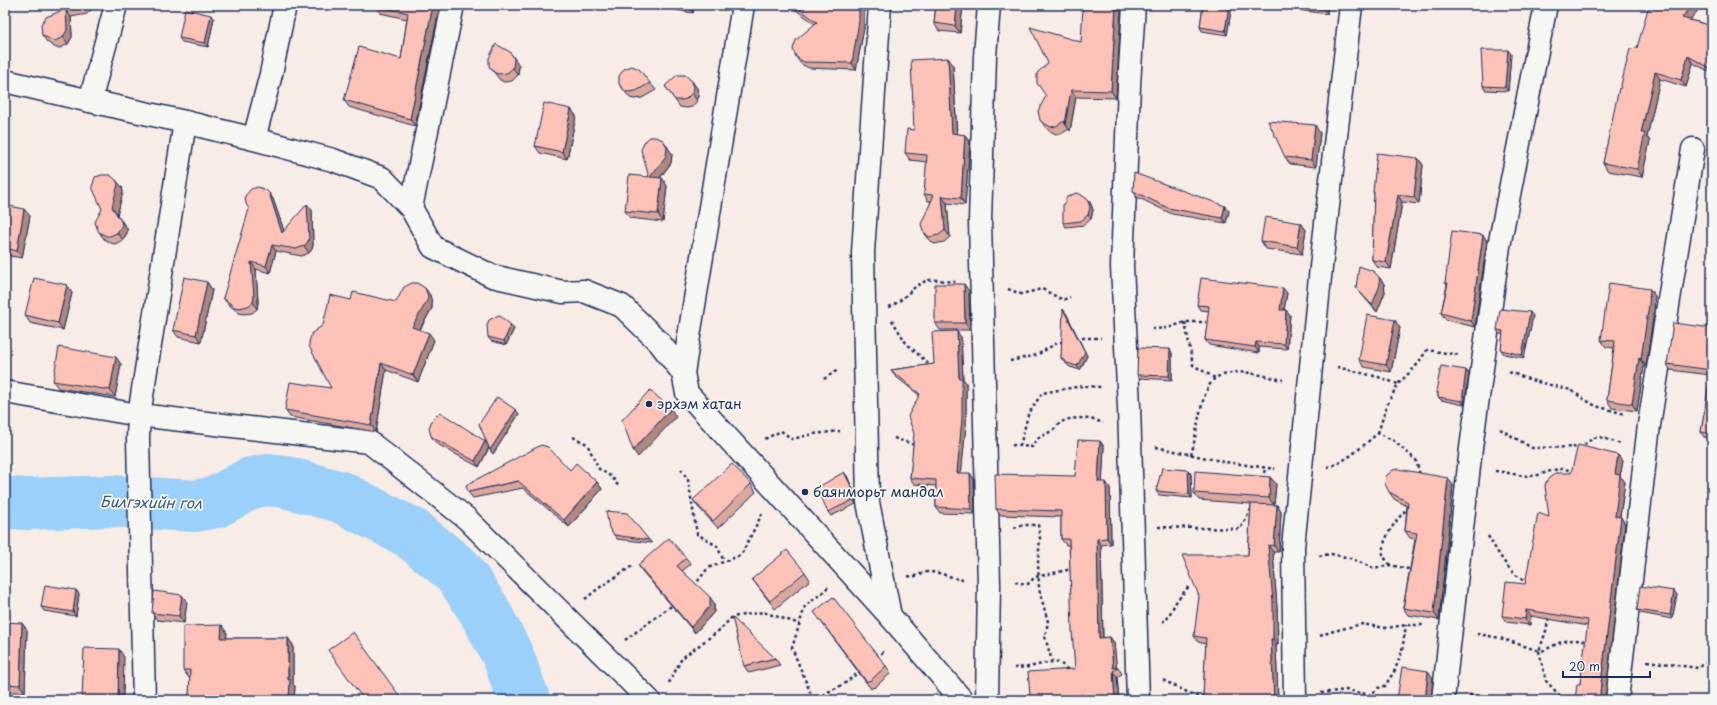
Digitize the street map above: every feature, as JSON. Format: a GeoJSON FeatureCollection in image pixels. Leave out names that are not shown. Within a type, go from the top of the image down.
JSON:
{"type":"FeatureCollection","features":[{"type":"Feature","properties":{"kind":"street"},"geometry":{"type":"LineString","coordinates":[[90,101],[116,5]]}},
{"type":"Feature","properties":{"kind":"street"},"geometry":{"type":"LineString","coordinates":[[254,139],[271,74],[285,5]]}},
{"type":"Feature","properties":{"kind":"street"},"geometry":{"type":"LineString","coordinates":[[411,208],[453,5]]}},
{"type":"Feature","properties":{"kind":"street"},"geometry":{"type":"LineString","coordinates":[[743,5],[683,373],[687,393],[890,616],[962,700]]}},
{"type":"Feature","properties":{"kind":"street"},"geometry":{"type":"LineString","coordinates":[[880,5],[863,252],[874,308],[866,429],[868,502],[890,616]]}},
{"type":"Feature","properties":{"kind":"street"},"geometry":{"type":"LineString","coordinates":[[987,700],[989,585],[980,221],[985,56],[989,5]]}},
{"type":"Feature","properties":{"kind":"street"},"geometry":{"type":"LineString","coordinates":[[1134,5],[1129,85],[1122,266],[1130,433],[1138,700]]}},
{"type":"Feature","properties":{"kind":"street"},"geometry":{"type":"LineString","coordinates":[[1295,698],[1293,547],[1321,267],[1352,5]]}},
{"type":"Feature","properties":{"kind":"street"},"geometry":{"type":"LineString","coordinates":[[1444,700],[1468,472],[1499,246],[1546,5]]}},
{"type":"Feature","properties":{"kind":"street"},"geometry":{"type":"LineString","coordinates":[[5,81],[254,139],[333,160],[382,178],[411,208],[433,247],[492,276],[563,292],[584,291],[622,306],[659,342],[683,373]]}},
{"type":"Feature","properties":{"kind":"street"},"geometry":{"type":"LineString","coordinates":[[144,700],[138,438],[139,415],[186,122]]}},
{"type":"Feature","properties":{"kind":"street"},"geometry":{"type":"LineString","coordinates":[[1617,700],[1650,416],[1693,149]]}},
{"type":"Feature","properties":{"kind":"street"},"geometry":{"type":"LineString","coordinates":[[5,392],[139,415],[369,442],[466,518],[604,656],[656,694]]}},
{"type":"Feature","properties":{"kind":"path"},"geometry":{"type":"LineString","coordinates":[[874,308],[896,304],[913,289],[930,280],[981,282],[1021,294],[1042,289],[1063,300],[1070,297]]}},
{"type":"Feature","properties":{"kind":"path"},"geometry":{"type":"LineString","coordinates":[[874,308],[933,370]]}},
{"type":"Feature","properties":{"kind":"path"},"geometry":{"type":"LineString","coordinates":[[1185,322],[1193,365],[1215,378]]}},
{"type":"Feature","properties":{"kind":"path"},"geometry":{"type":"LineString","coordinates":[[1075,338],[1126,338],[1141,330],[1168,328],[1185,322],[1206,322]]}},
{"type":"Feature","properties":{"kind":"path"},"geometry":{"type":"LineString","coordinates":[[1037,355],[1055,344],[1068,340]]}},
{"type":"Feature","properties":{"kind":"path"},"geometry":{"type":"LineString","coordinates":[[985,455],[1006,445],[1032,448],[1037,439],[1054,429],[1061,422],[1077,419],[1096,420],[1130,433],[1138,442],[1225,462],[1301,472],[1334,466],[1362,447],[1378,433],[1387,405],[1398,384],[1416,366],[1427,350],[1483,361],[1502,370],[1534,381],[1571,390],[1596,406],[1624,414],[1650,416]]}},
{"type":"Feature","properties":{"kind":"path"},"geometry":{"type":"LineString","coordinates":[[1311,360],[1378,377],[1398,384]]}},
{"type":"Feature","properties":{"kind":"path"},"geometry":{"type":"LineString","coordinates":[[1191,454],[1198,420],[1207,390],[1215,378],[1232,373],[1260,375],[1309,385]]}},
{"type":"Feature","properties":{"kind":"path"},"geometry":{"type":"LineString","coordinates":[[1020,446],[1028,415],[1042,393],[1082,386],[1128,388]]}},
{"type":"Feature","properties":{"kind":"path"},"geometry":{"type":"LineString","coordinates":[[1474,425],[1489,424],[1505,431],[1532,448],[1582,447],[1593,438],[1600,437],[1622,444],[1631,443],[1647,445]]}},
{"type":"Feature","properties":{"kind":"path"},"geometry":{"type":"LineString","coordinates":[[781,431],[792,439],[813,434],[866,429],[906,443],[922,446]]}},
{"type":"Feature","properties":{"kind":"path"},"geometry":{"type":"LineString","coordinates":[[1378,433],[1394,441],[1416,460],[1421,477]]}},
{"type":"Feature","properties":{"kind":"path"},"geometry":{"type":"LineString","coordinates":[[573,437],[586,444],[599,469],[612,477],[620,487]]}},
{"type":"Feature","properties":{"kind":"path"},"geometry":{"type":"LineString","coordinates":[[1263,482],[1265,468]]}},
{"type":"Feature","properties":{"kind":"path"},"geometry":{"type":"LineString","coordinates":[[681,469],[688,480],[697,534],[717,546],[724,561]]}},
{"type":"Feature","properties":{"kind":"path"},"geometry":{"type":"LineString","coordinates":[[1468,472],[1490,471],[1519,476],[1537,475],[1550,470],[1562,469],[1572,471],[1577,475]]}},
{"type":"Feature","properties":{"kind":"path"},"geometry":{"type":"LineString","coordinates":[[692,588],[697,585],[708,568],[741,555],[761,516],[777,492]]}},
{"type":"Feature","properties":{"kind":"path"},"geometry":{"type":"LineString","coordinates":[[1132,520],[1161,528],[1240,529],[1254,504]]}},
{"type":"Feature","properties":{"kind":"path"},"geometry":{"type":"LineString","coordinates":[[1390,565],[1383,554],[1383,545],[1388,534],[1407,509],[1414,506]]}},
{"type":"Feature","properties":{"kind":"path"},"geometry":{"type":"LineString","coordinates":[[1464,510],[1484,528],[1508,568],[1519,578],[1531,584]]}},
{"type":"Feature","properties":{"kind":"path"},"geometry":{"type":"LineString","coordinates":[[987,529],[1008,530],[1024,525],[1038,525],[1040,538],[1038,562],[1039,589],[1048,622],[1045,637],[1052,661]]}},
{"type":"Feature","properties":{"kind":"path"},"geometry":{"type":"LineString","coordinates":[[1293,560],[1332,554],[1350,558],[1373,568],[1390,565],[1407,570]]}},
{"type":"Feature","properties":{"kind":"path"},"geometry":{"type":"LineString","coordinates":[[567,618],[599,588],[632,566]]}},
{"type":"Feature","properties":{"kind":"path"},"geometry":{"type":"LineString","coordinates":[[926,572],[939,573],[948,577],[989,585],[1010,582],[1028,584],[1039,575],[1078,568]]}},
{"type":"Feature","properties":{"kind":"path"},"geometry":{"type":"LineString","coordinates":[[849,571],[831,583],[822,594],[805,606],[792,648],[812,699],[844,684],[862,668]]}},
{"type":"Feature","properties":{"kind":"path"},"geometry":{"type":"LineString","coordinates":[[1136,624],[1155,620],[1166,621],[1176,602],[1190,585]]}},
{"type":"Feature","properties":{"kind":"path"},"geometry":{"type":"LineString","coordinates":[[604,656],[678,601]]}},
{"type":"Feature","properties":{"kind":"path"},"geometry":{"type":"LineString","coordinates":[[656,694],[669,683],[682,658],[721,629],[732,618],[763,612],[800,624]]}},
{"type":"Feature","properties":{"kind":"path"},"geometry":{"type":"LineString","coordinates":[[1551,612],[1539,651],[1546,681],[1564,700]]}},
{"type":"Feature","properties":{"kind":"path"},"geometry":{"type":"LineString","coordinates":[[1294,639],[1309,636],[1321,636],[1330,632],[1362,624],[1386,628],[1420,624],[1500,638],[1539,651],[1544,651],[1561,642],[1577,639],[1609,646],[1622,654],[1648,662],[1698,668],[1712,659]]}},
{"type":"Feature","properties":{"kind":"path"},"geometry":{"type":"LineString","coordinates":[[1295,698],[1346,690],[1371,695],[1378,688],[1384,686],[1392,674],[1402,651],[1406,625]]}},
{"type":"Feature","properties":{"kind":"path"},"geometry":{"type":"LineString","coordinates":[[870,660],[906,635]]}},
{"type":"Feature","properties":{"kind":"path"},"geometry":{"type":"LineString","coordinates":[[988,670],[1033,666],[1052,661],[1064,665],[1070,673],[1076,675]]}},
{"type":"Feature","properties":{"kind":"path"},"geometry":{"type":"LineString","coordinates":[[1137,676],[1154,674],[1168,683],[1195,696],[1212,698]]}},
{"type":"Feature","properties":{"kind":"building"},"geometry":{"type":"Polygon","coordinates":[[[63,5],[83,5],[82,7],[66,10],[67,30],[63,37],[55,41],[51,40],[42,35],[41,24],[46,17],[63,10],[63,5]]]}},
{"type":"Feature","properties":{"kind":"building"},"geometry":{"type":"Polygon","coordinates":[[[375,5],[433,5],[410,119],[344,100],[359,47],[401,59],[408,13],[375,5]]]}},
{"type":"Feature","properties":{"kind":"building"},"geometry":{"type":"Polygon","coordinates":[[[666,5],[691,5],[691,9],[666,5]]]}},
{"type":"Feature","properties":{"kind":"building"},"geometry":{"type":"Polygon","coordinates":[[[794,5],[859,5],[859,21],[852,63],[804,62],[796,57],[793,49],[796,40],[817,22],[794,5]]]}},
{"type":"Feature","properties":{"kind":"building"},"geometry":{"type":"Polygon","coordinates":[[[936,5],[957,5],[955,26],[934,23],[936,5]]]}},
{"type":"Feature","properties":{"kind":"building"},"geometry":{"type":"Polygon","coordinates":[[[1083,5],[1116,5],[1111,91],[1071,90],[1065,124],[1064,121],[1051,127],[1040,120],[1038,111],[1046,96],[1037,83],[1037,73],[1048,63],[1030,27],[1081,42],[1083,5]]]}},
{"type":"Feature","properties":{"kind":"building"},"geometry":{"type":"Polygon","coordinates":[[[1203,5],[1229,5],[1225,31],[1200,27],[1203,5]]]}},
{"type":"Feature","properties":{"kind":"building"},"geometry":{"type":"Polygon","coordinates":[[[1310,5],[1322,5],[1322,7],[1310,5]]]}},
{"type":"Feature","properties":{"kind":"building"},"geometry":{"type":"Polygon","coordinates":[[[1649,5],[1691,5],[1682,18],[1712,26],[1712,69],[1688,56],[1681,80],[1655,72],[1641,133],[1645,133],[1637,169],[1603,163],[1619,88],[1620,89],[1630,49],[1637,48],[1649,5]]]}},
{"type":"Feature","properties":{"kind":"building"},"geometry":{"type":"Polygon","coordinates":[[[185,9],[211,15],[205,43],[179,38],[185,9]]]}},
{"type":"Feature","properties":{"kind":"building"},"geometry":{"type":"Polygon","coordinates":[[[496,44],[510,52],[514,59],[513,68],[507,73],[495,73],[489,66],[489,58],[496,44]]]}},
{"type":"Feature","properties":{"kind":"building"},"geometry":{"type":"Polygon","coordinates":[[[1481,50],[1508,50],[1505,87],[1483,86],[1481,50]]]}},
{"type":"Feature","properties":{"kind":"building"},"geometry":{"type":"Polygon","coordinates":[[[948,58],[952,133],[965,135],[961,198],[942,196],[945,230],[939,235],[929,237],[923,231],[921,224],[934,195],[924,194],[927,155],[905,153],[907,129],[914,130],[911,60],[948,58]]]}},
{"type":"Feature","properties":{"kind":"building"},"geometry":{"type":"Polygon","coordinates":[[[632,66],[639,69],[650,83],[636,91],[628,92],[619,84],[619,76],[624,69],[632,66]]]}},
{"type":"Feature","properties":{"kind":"building"},"geometry":{"type":"Polygon","coordinates":[[[677,75],[685,75],[692,81],[694,89],[686,99],[675,100],[665,86],[677,75]]]}},
{"type":"Feature","properties":{"kind":"building"},"geometry":{"type":"Polygon","coordinates":[[[544,103],[571,109],[562,152],[535,146],[544,103]]]}},
{"type":"Feature","properties":{"kind":"building"},"geometry":{"type":"Polygon","coordinates":[[[1268,121],[1315,125],[1311,160],[1285,157],[1268,121]]]}},
{"type":"Feature","properties":{"kind":"building"},"geometry":{"type":"Polygon","coordinates":[[[650,137],[663,140],[667,147],[666,156],[650,177],[662,178],[658,214],[625,211],[629,175],[649,177],[641,150],[644,142],[650,137]]]}},
{"type":"Feature","properties":{"kind":"building"},"geometry":{"type":"Polygon","coordinates":[[[1377,153],[1418,158],[1414,197],[1398,195],[1386,262],[1372,260],[1373,192],[1377,153]]]}},
{"type":"Feature","properties":{"kind":"building"},"geometry":{"type":"Polygon","coordinates":[[[1134,173],[1225,206],[1222,218],[1168,208],[1133,191],[1134,173]]]}},
{"type":"Feature","properties":{"kind":"building"},"geometry":{"type":"Polygon","coordinates":[[[110,175],[118,184],[112,207],[122,225],[117,233],[110,236],[106,236],[99,232],[95,222],[102,209],[92,187],[95,177],[110,175]]]}},
{"type":"Feature","properties":{"kind":"building"},"geometry":{"type":"Polygon","coordinates":[[[258,187],[269,193],[282,233],[307,204],[309,239],[304,246],[296,249],[272,245],[266,266],[251,262],[254,296],[253,302],[248,306],[239,308],[235,307],[223,298],[249,209],[246,204],[245,196],[251,189],[258,187]]]}},
{"type":"Feature","properties":{"kind":"building"},"geometry":{"type":"Polygon","coordinates":[[[1076,193],[1087,199],[1090,207],[1088,215],[1081,221],[1063,223],[1063,205],[1067,197],[1076,193]]]}},
{"type":"Feature","properties":{"kind":"building"},"geometry":{"type":"Polygon","coordinates":[[[5,205],[24,209],[17,251],[5,248],[5,205]]]}},
{"type":"Feature","properties":{"kind":"building"},"geometry":{"type":"Polygon","coordinates":[[[1265,217],[1301,223],[1297,247],[1261,241],[1265,217]]]}},
{"type":"Feature","properties":{"kind":"building"},"geometry":{"type":"Polygon","coordinates":[[[1452,231],[1483,235],[1471,321],[1441,313],[1448,283],[1445,283],[1452,231]]]}},
{"type":"Feature","properties":{"kind":"building"},"geometry":{"type":"Polygon","coordinates":[[[1359,266],[1373,271],[1379,277],[1380,285],[1372,305],[1356,288],[1359,266]]]}},
{"type":"Feature","properties":{"kind":"building"},"geometry":{"type":"Polygon","coordinates":[[[184,277],[207,282],[196,335],[173,330],[184,277]]]}},
{"type":"Feature","properties":{"kind":"building"},"geometry":{"type":"Polygon","coordinates":[[[34,278],[67,285],[58,323],[25,315],[34,278]]]}},
{"type":"Feature","properties":{"kind":"building"},"geometry":{"type":"Polygon","coordinates":[[[1201,278],[1283,288],[1280,310],[1286,310],[1284,344],[1256,342],[1255,347],[1205,340],[1209,306],[1197,305],[1201,278]]]}},
{"type":"Feature","properties":{"kind":"building"},"geometry":{"type":"Polygon","coordinates":[[[412,283],[417,283],[425,288],[428,296],[427,301],[412,327],[429,333],[413,375],[381,363],[371,425],[285,410],[290,382],[331,388],[309,346],[312,333],[323,325],[330,295],[351,300],[353,292],[396,302],[404,287],[412,283]]]}},
{"type":"Feature","properties":{"kind":"building"},"geometry":{"type":"Polygon","coordinates":[[[1609,283],[1650,289],[1641,359],[1639,358],[1632,404],[1607,400],[1615,341],[1601,340],[1609,283]]]}},
{"type":"Feature","properties":{"kind":"building"},"geometry":{"type":"Polygon","coordinates":[[[935,284],[964,284],[965,323],[935,323],[935,284]]]}},
{"type":"Feature","properties":{"kind":"building"},"geometry":{"type":"Polygon","coordinates":[[[1063,309],[1085,352],[1077,366],[1067,363],[1061,358],[1063,309]]]}},
{"type":"Feature","properties":{"kind":"building"},"geometry":{"type":"Polygon","coordinates":[[[1500,309],[1530,312],[1522,355],[1501,350],[1503,331],[1497,330],[1500,309]]]}},
{"type":"Feature","properties":{"kind":"building"},"geometry":{"type":"Polygon","coordinates":[[[499,315],[511,325],[504,341],[488,337],[487,325],[489,320],[499,315]]]}},
{"type":"Feature","properties":{"kind":"building"},"geometry":{"type":"Polygon","coordinates":[[[1367,315],[1395,320],[1386,365],[1359,360],[1367,315]]]}},
{"type":"Feature","properties":{"kind":"building"},"geometry":{"type":"Polygon","coordinates":[[[1673,323],[1712,328],[1712,434],[1701,432],[1711,370],[1667,364],[1673,323]]]}},
{"type":"Feature","properties":{"kind":"building"},"geometry":{"type":"Polygon","coordinates":[[[957,331],[959,378],[962,378],[962,418],[957,473],[970,473],[971,509],[936,507],[936,480],[910,478],[914,434],[908,416],[920,394],[891,370],[934,364],[932,332],[957,331]]]}},
{"type":"Feature","properties":{"kind":"building"},"geometry":{"type":"Polygon","coordinates":[[[59,347],[116,357],[110,390],[53,381],[59,347]]]}},
{"type":"Feature","properties":{"kind":"building"},"geometry":{"type":"Polygon","coordinates":[[[1138,348],[1170,349],[1169,376],[1137,375],[1138,348]]]}},
{"type":"Feature","properties":{"kind":"building"},"geometry":{"type":"Polygon","coordinates":[[[1441,366],[1466,370],[1462,401],[1438,397],[1438,392],[1436,391],[1441,366]]]}},
{"type":"Feature","properties":{"kind":"building"},"geometry":{"type":"Polygon","coordinates":[[[650,390],[671,409],[633,450],[622,420],[650,390]]]}},
{"type":"Feature","properties":{"kind":"building"},"geometry":{"type":"Polygon","coordinates":[[[497,397],[516,410],[490,450],[479,424],[497,397]]]}},
{"type":"Feature","properties":{"kind":"building"},"geometry":{"type":"Polygon","coordinates":[[[440,412],[485,441],[475,461],[431,436],[429,428],[432,420],[440,412]]]}},
{"type":"Feature","properties":{"kind":"building"},"geometry":{"type":"Polygon","coordinates":[[[1078,440],[1100,441],[1098,482],[1106,482],[1107,538],[1097,539],[1099,638],[1110,637],[1113,668],[1118,667],[1113,671],[1115,700],[1082,700],[1082,694],[1074,700],[1025,700],[1030,695],[1028,672],[1075,669],[1069,539],[1061,539],[1061,511],[996,509],[995,474],[1075,476],[1078,440]]]}},
{"type":"Feature","properties":{"kind":"building"},"geometry":{"type":"Polygon","coordinates":[[[541,445],[548,447],[570,470],[576,463],[597,482],[564,520],[518,481],[468,492],[466,485],[541,445]]]}},
{"type":"Feature","properties":{"kind":"building"},"geometry":{"type":"Polygon","coordinates":[[[1578,445],[1618,455],[1615,474],[1620,475],[1615,516],[1621,517],[1600,692],[1602,700],[1575,700],[1577,684],[1580,684],[1588,620],[1526,610],[1525,619],[1502,616],[1506,582],[1525,584],[1538,513],[1549,517],[1545,486],[1546,482],[1556,473],[1571,473],[1578,445]]]}},
{"type":"Feature","properties":{"kind":"building"},"geometry":{"type":"Polygon","coordinates":[[[732,464],[751,484],[713,521],[693,500],[732,464]]]}},
{"type":"Feature","properties":{"kind":"building"},"geometry":{"type":"Polygon","coordinates":[[[1162,468],[1188,470],[1189,494],[1156,491],[1162,468]]]}},
{"type":"Feature","properties":{"kind":"building"},"geometry":{"type":"Polygon","coordinates":[[[1398,469],[1448,478],[1434,613],[1403,608],[1417,533],[1405,531],[1408,502],[1389,492],[1385,484],[1386,476],[1393,470],[1398,469]]]}},
{"type":"Feature","properties":{"kind":"building"},"geometry":{"type":"Polygon","coordinates":[[[1195,471],[1270,477],[1269,498],[1194,493],[1195,471]]]}},
{"type":"Feature","properties":{"kind":"building"},"geometry":{"type":"Polygon","coordinates":[[[844,472],[853,490],[853,500],[828,512],[817,488],[844,472]]]}},
{"type":"Feature","properties":{"kind":"building"},"geometry":{"type":"Polygon","coordinates":[[[1251,504],[1277,505],[1274,546],[1268,545],[1273,602],[1273,639],[1271,639],[1274,700],[1205,700],[1205,696],[1203,697],[1206,638],[1194,636],[1199,596],[1182,555],[1248,555],[1251,504]]]}},
{"type":"Feature","properties":{"kind":"building"},"geometry":{"type":"Polygon","coordinates":[[[606,511],[627,513],[649,540],[614,535],[609,528],[606,511]]]}},
{"type":"Feature","properties":{"kind":"building"},"geometry":{"type":"Polygon","coordinates":[[[669,538],[686,558],[677,566],[710,597],[710,606],[691,627],[638,565],[669,538]]]}},
{"type":"Feature","properties":{"kind":"building"},"geometry":{"type":"Polygon","coordinates":[[[787,550],[805,572],[770,601],[752,579],[787,550]]]}},
{"type":"Feature","properties":{"kind":"building"},"geometry":{"type":"Polygon","coordinates":[[[45,585],[76,590],[73,612],[41,607],[45,585]]]}},
{"type":"Feature","properties":{"kind":"building"},"geometry":{"type":"Polygon","coordinates":[[[1640,586],[1674,591],[1670,615],[1637,610],[1640,586]]]}},
{"type":"Feature","properties":{"kind":"building"},"geometry":{"type":"Polygon","coordinates":[[[154,591],[182,595],[179,616],[152,613],[154,591]]]}},
{"type":"Feature","properties":{"kind":"building"},"geometry":{"type":"Polygon","coordinates":[[[833,597],[886,666],[870,681],[869,680],[867,682],[814,612],[833,597]]]}},
{"type":"Feature","properties":{"kind":"building"},"geometry":{"type":"Polygon","coordinates":[[[732,617],[775,658],[744,666],[732,617]]]}},
{"type":"Feature","properties":{"kind":"building"},"geometry":{"type":"Polygon","coordinates":[[[5,622],[22,623],[20,685],[5,684],[5,622]]]}},
{"type":"Feature","properties":{"kind":"building"},"geometry":{"type":"Polygon","coordinates":[[[222,625],[221,638],[288,638],[288,680],[290,679],[289,700],[189,700],[190,670],[183,670],[183,626],[222,625]]]}},
{"type":"Feature","properties":{"kind":"building"},"geometry":{"type":"Polygon","coordinates":[[[353,632],[401,698],[398,700],[364,700],[328,650],[353,632]]]}},
{"type":"Feature","properties":{"kind":"building"},"geometry":{"type":"Polygon","coordinates":[[[84,648],[119,649],[118,700],[82,700],[84,648]]]}},
{"type":"Feature","properties":{"kind":"building"},"geometry":{"type":"Polygon","coordinates":[[[1402,667],[1428,671],[1426,698],[1428,700],[1397,700],[1402,667]]]}},
{"type":"Feature","properties":{"kind":"waterway","name":"Билгэхийн гол"},"geometry":{"type":"LineString","coordinates":[[5,502],[25,504],[111,501],[195,506],[216,502],[251,483],[267,480],[286,482],[341,497],[411,533],[458,571],[484,610],[508,656],[524,700]]}},
{"type":"Feature","properties":{"kind":"place","name":"эрхэм хатан"},"geometry":{"type":"Point","coordinates":[649,404]}},
{"type":"Feature","properties":{"kind":"place","name":"баянморьт мандал"},"geometry":{"type":"Point","coordinates":[805,492]}}]}
